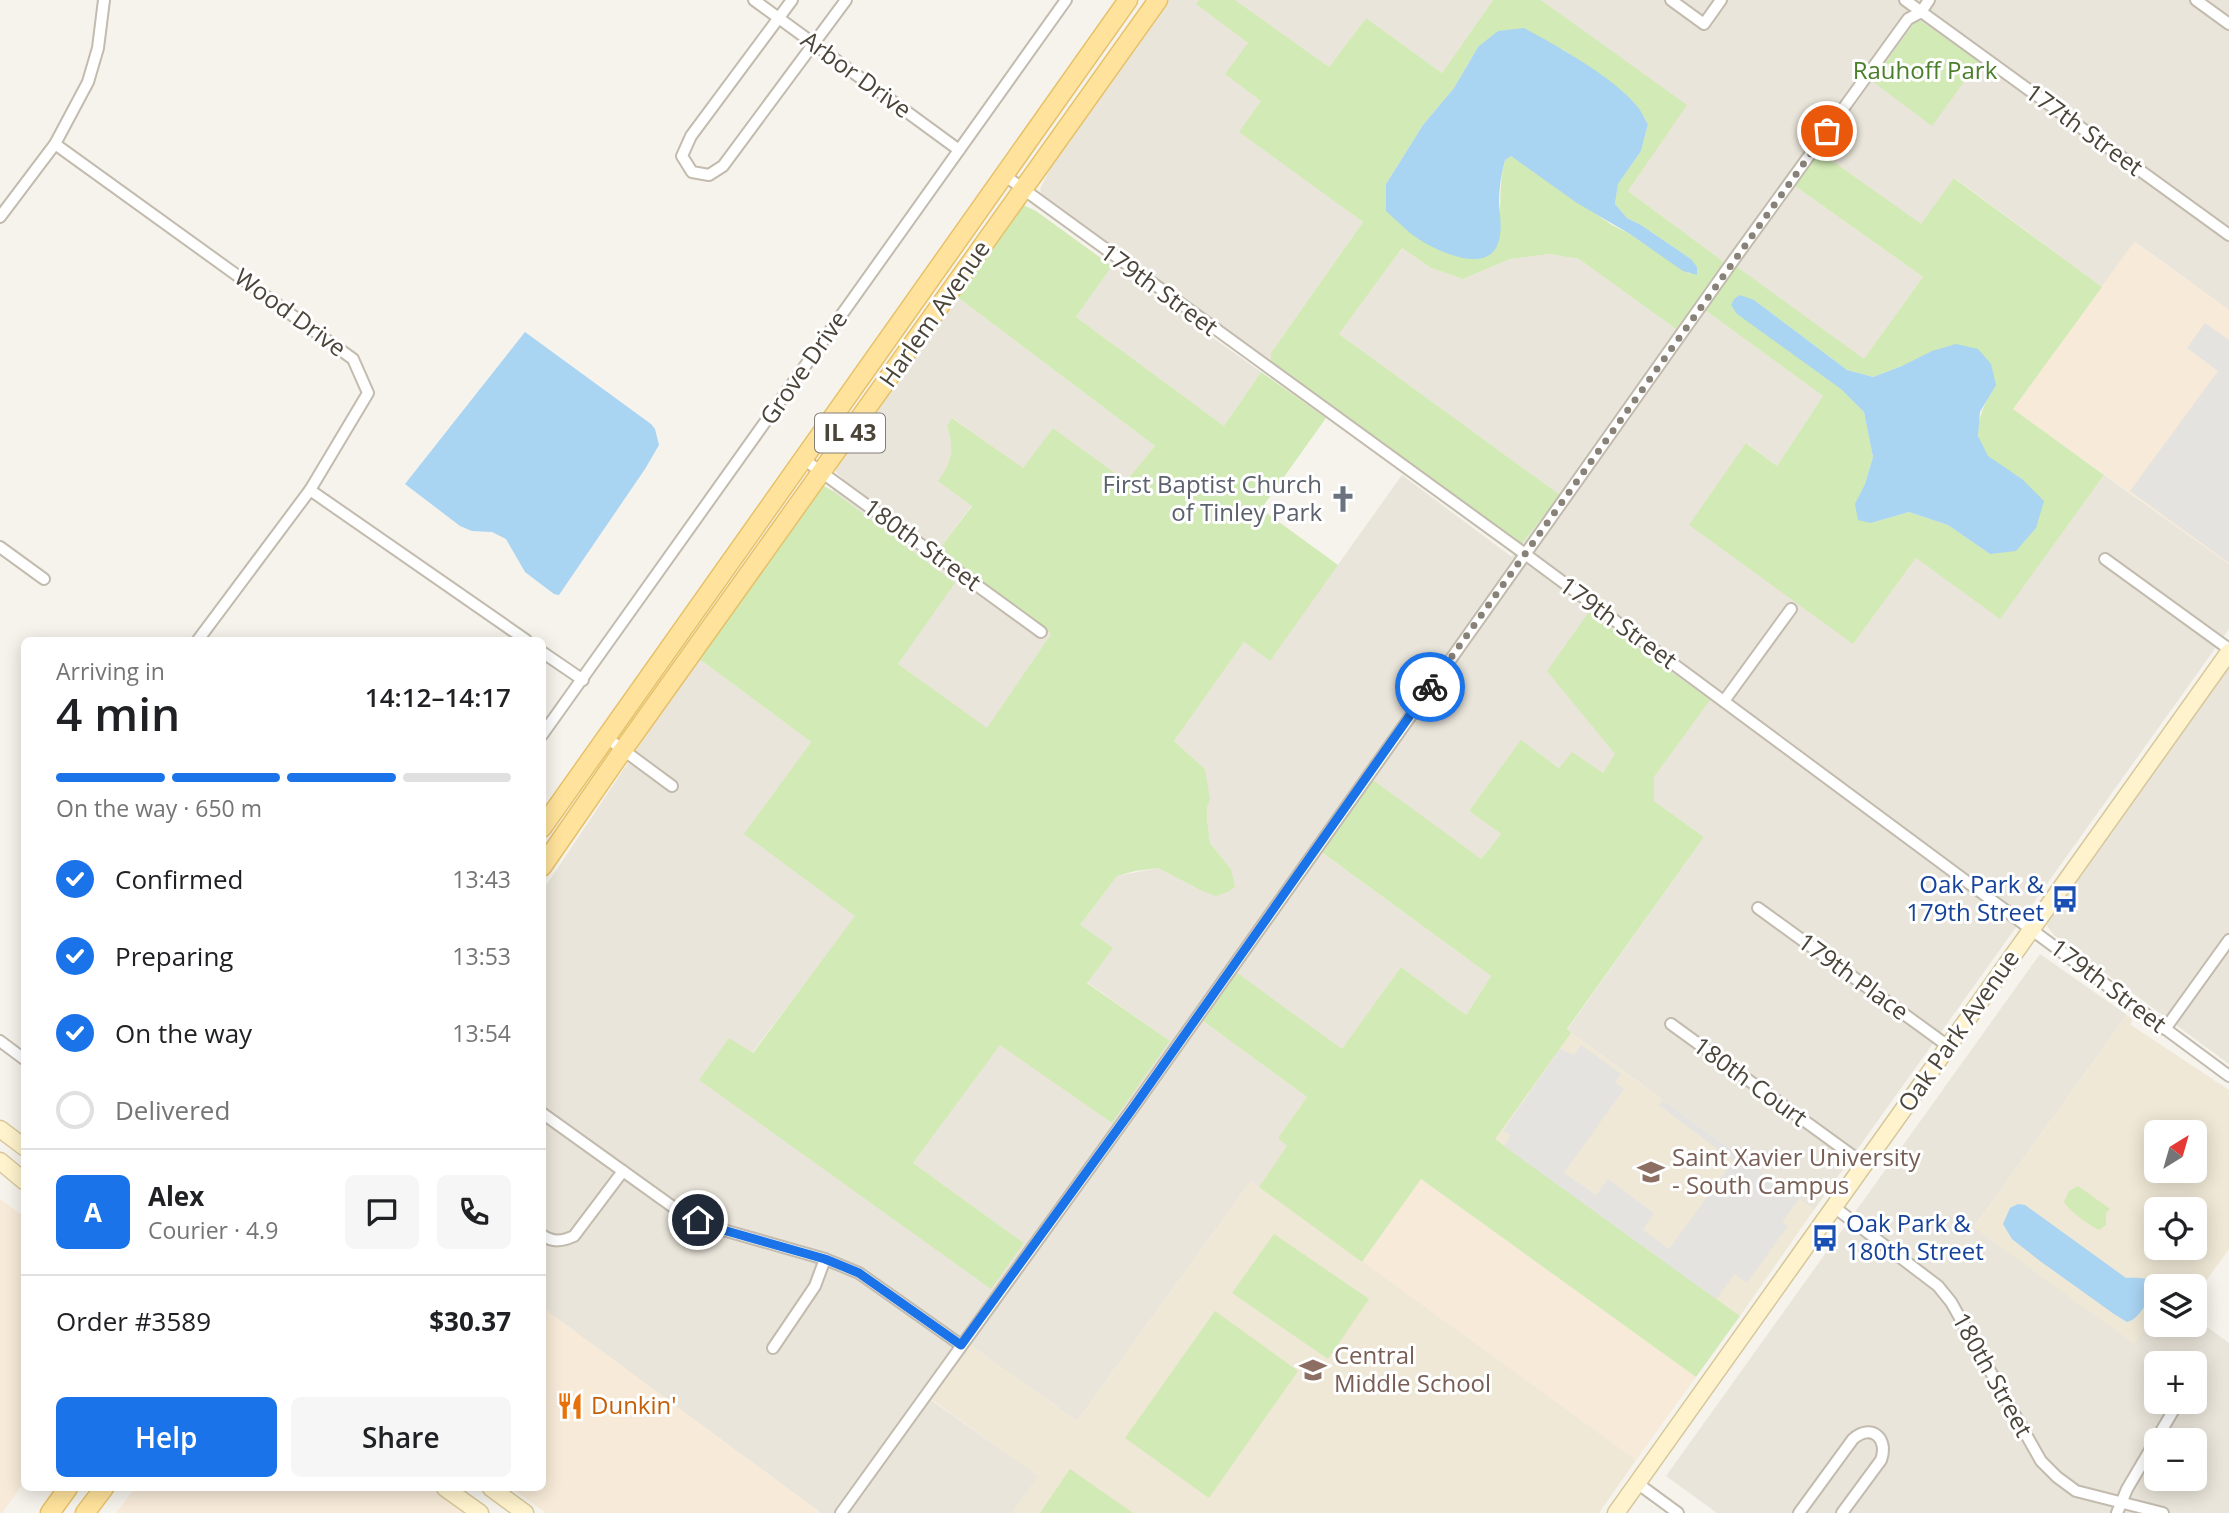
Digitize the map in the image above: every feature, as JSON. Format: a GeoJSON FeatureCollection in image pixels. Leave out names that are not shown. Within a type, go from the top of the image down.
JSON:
{"type":"FeatureCollection","features":[{"type":"Feature","properties":{"kind":"main road","name":"Harlem Avenue"},"geometry":{"type":"LineString","coordinates":[[546,822],[1128,0]]}},
{"type":"Feature","properties":{"kind":"main road","name":"Harlem Avenue"},"geometry":{"type":"LineString","coordinates":[[546,861],[1158,0]]}},
{"type":"Feature","properties":{"kind":"main road"},"geometry":{"type":"LineString","coordinates":[[50,1513],[66,1491]]}},
{"type":"Feature","properties":{"kind":"main road"},"geometry":{"type":"LineString","coordinates":[[85,1513],[102,1491]]}},
{"type":"Feature","properties":{"kind":"street"},"geometry":{"type":"LineString","coordinates":[[0,217],[55,144],[88,82],[98,48],[104,0]]}},
{"type":"Feature","properties":{"kind":"street","name":"Arbor Drive"},"geometry":{"type":"LineString","coordinates":[[754,0],[958,149]]}},
{"type":"Feature","properties":{"kind":"street"},"geometry":{"type":"LineString","coordinates":[[792,0],[691,136],[681,156],[692,172],[709,175],[723,166],[846,0]]}},
{"type":"Feature","properties":{"kind":"street","name":"Grove Drive"},"geometry":{"type":"LineString","coordinates":[[546,730],[1066,0]]}},
{"type":"Feature","properties":{"kind":"street"},"geometry":{"type":"LineString","coordinates":[[1671,0],[1704,24],[1721,0]]}},
{"type":"Feature","properties":{"kind":"street","name":"177th Street"},"geometry":{"type":"LineString","coordinates":[[1905,0],[2229,234]]}},
{"type":"Feature","properties":{"kind":"street"},"geometry":{"type":"LineString","coordinates":[[841,1513],[1133,1108],[1730,265],[1908,19],[1921,12],[1929,0]]}},
{"type":"Feature","properties":{"kind":"street"},"geometry":{"type":"LineString","coordinates":[[2196,0],[2229,23]]}},
{"type":"Feature","properties":{"kind":"street","name":"Wood Drive"},"geometry":{"type":"LineString","coordinates":[[55,144],[353,359],[368,393],[310,490],[200,637]]}},
{"type":"Feature","properties":{"kind":"street","name":"179th Street"},"geometry":{"type":"LineString","coordinates":[[1004,175],[1525,554],[2229,1076]]}},
{"type":"Feature","properties":{"kind":"street","name":"180th Street"},"geometry":{"type":"LineString","coordinates":[[802,458],[1041,632]]}},
{"type":"Feature","properties":{"kind":"street"},"geometry":{"type":"LineString","coordinates":[[310,490],[522,637]]}},
{"type":"Feature","properties":{"kind":"street"},"geometry":{"type":"LineString","coordinates":[[0,547],[44,579]]}},
{"type":"Feature","properties":{"kind":"street"},"geometry":{"type":"LineString","coordinates":[[2105,559],[2229,650]]}},
{"type":"Feature","properties":{"kind":"street"},"geometry":{"type":"LineString","coordinates":[[1724,701],[1791,608]]}},
{"type":"Feature","properties":{"kind":"street","name":"Oak Park Avenue"},"geometry":{"type":"LineString","coordinates":[[1616,1513],[2229,650]]}},
{"type":"Feature","properties":{"kind":"street"},"geometry":{"type":"LineString","coordinates":[[546,655],[583,680]]}},
{"type":"Feature","properties":{"kind":"street"},"geometry":{"type":"LineString","coordinates":[[607,738],[672,786]]}},
{"type":"Feature","properties":{"kind":"street","name":"179th Place"},"geometry":{"type":"LineString","coordinates":[[1758,908],[1948,1046]]}},
{"type":"Feature","properties":{"kind":"street"},"geometry":{"type":"LineString","coordinates":[[2165,1029],[2229,940]]}},
{"type":"Feature","properties":{"kind":"street","name":"180th Court"},"geometry":{"type":"LineString","coordinates":[[1671,1024],[1864,1164]]}},
{"type":"Feature","properties":{"kind":"street"},"geometry":{"type":"LineString","coordinates":[[0,1041],[21,1057]]}},
{"type":"Feature","properties":{"kind":"street"},"geometry":{"type":"LineString","coordinates":[[546,1118],[680,1212],[716,1228],[825,1259],[859,1273],[961,1345]]}},
{"type":"Feature","properties":{"kind":"street"},"geometry":{"type":"LineString","coordinates":[[0,1129],[21,1145]]}},
{"type":"Feature","properties":{"kind":"street"},"geometry":{"type":"LineString","coordinates":[[0,1161],[21,1178]]}},
{"type":"Feature","properties":{"kind":"street"},"geometry":{"type":"LineString","coordinates":[[546,1237],[554,1241],[564,1241],[574,1237],[623,1171]]}},
{"type":"Feature","properties":{"kind":"street","name":"180th Street"},"geometry":{"type":"LineString","coordinates":[[1834,1207],[1938,1286],[1951,1301],[2040,1461],[2057,1477],[2077,1491],[2119,1508],[2163,1513]]}},
{"type":"Feature","properties":{"kind":"street"},"geometry":{"type":"LineString","coordinates":[[773,1348],[815,1286],[825,1259]]}},
{"type":"Feature","properties":{"kind":"street"},"geometry":{"type":"LineString","coordinates":[[2119,1508],[2127,1489],[2171,1414]]}},
{"type":"Feature","properties":{"kind":"street"},"geometry":{"type":"LineString","coordinates":[[1799,1513],[1853,1439],[1860,1433],[1877,1435],[1885,1450],[1881,1460],[1842,1513]]}},
{"type":"Feature","properties":{"kind":"street"},"geometry":{"type":"LineString","coordinates":[[1637,1483],[1678,1513]]}},
{"type":"Feature","properties":{"kind":"street"},"geometry":{"type":"LineString","coordinates":[[449,1491],[480,1513]]}},
{"type":"Feature","properties":{"kind":"street"},"geometry":{"type":"LineString","coordinates":[[495,1491],[525,1513]]}},
{"type":"Feature","properties":{"kind":"shaded area"},"geometry":{"type":"Polygon","coordinates":[[[1166,0],[1199,0],[1197,4],[1248,43],[1261,101],[1240,132],[1363,222],[1271,353],[1271,361],[1043,199],[1040,189],[1065,139],[1166,0]]]}},
{"type":"Feature","properties":{"kind":"shaded area"},"geometry":{"type":"Polygon","coordinates":[[[1235,0],[1493,0],[1442,73],[1366,18],[1329,67],[1235,0]]]}},
{"type":"Feature","properties":{"kind":"shaded area"},"geometry":{"type":"Polygon","coordinates":[[[1541,0],[2229,0],[2229,310],[2135,242],[2102,287],[1955,178],[1921,225],[1820,152],[1795,186],[1923,277],[1864,360],[1736,266],[1705,310],[1823,396],[1777,466],[1747,443],[1853,644],[1916,558],[2000,618],[2104,475],[2229,564],[2229,629],[1814,1210],[1567,1030],[1704,837],[1654,801],[1654,777],[1709,700],[1548,671],[1616,754],[1603,773],[1560,768],[1521,741],[1469,811],[1501,834],[1481,859],[1321,852],[1491,976],[1466,1015],[1401,967],[1342,1050],[1237,974],[1203,1021],[1307,1097],[1278,1138],[1288,1146],[1259,1187],[1251,1181],[1077,1421],[967,1343],[928,1398],[1039,1476],[1012,1513],[821,1513],[546,1310],[546,886],[698,658],[811,742],[745,834],[856,916],[752,1053],[991,1288],[1024,1243],[913,1163],[1000,1044],[1112,1123],[1170,1041],[1087,982],[1080,925],[1117,876],[1158,868],[1202,891],[1231,869],[1210,843],[1205,769],[1174,741],[1244,642],[1270,660],[1402,475],[1512,557],[1560,495],[1339,334],[1402,248],[1431,268],[1463,279],[1510,259],[1549,254],[1579,259],[1676,329],[1724,262],[1628,191],[1686,105],[1541,0]]]}},
{"type":"Feature","properties":{"kind":"shaded area"},"geometry":{"type":"Polygon","coordinates":[[[2134,242],[2229,310],[2229,564],[2013,409],[2134,242]]]}},
{"type":"Feature","properties":{"kind":"shaded area"},"geometry":{"type":"Polygon","coordinates":[[[1112,266],[1261,372],[1224,426],[1076,317],[1112,266]]]}},
{"type":"Feature","properties":{"kind":"shaded area"},"geometry":{"type":"Polygon","coordinates":[[[956,296],[1155,446],[1126,481],[1053,428],[1023,469],[953,418],[947,426],[952,445],[949,465],[972,505],[938,551],[1051,634],[987,729],[898,664],[954,583],[833,491],[842,478],[836,472],[835,463],[956,296]]]}},
{"type":"Feature","properties":{"kind":"shaded area"},"geometry":{"type":"Polygon","coordinates":[[[2205,323],[2229,340],[2229,563],[2130,491],[2218,371],[2187,348],[2205,323]]]}},
{"type":"Feature","properties":{"kind":"shaded area"},"geometry":{"type":"Polygon","coordinates":[[[2229,667],[2229,1064],[2054,935],[2047,926],[2229,667]]]}},
{"type":"Feature","properties":{"kind":"shaded area"},"geometry":{"type":"Polygon","coordinates":[[[2040,954],[2127,1015],[1974,1227],[2134,1343],[2144,1329],[2144,1337],[2207,1337],[2207,1327],[2229,1343],[2229,1513],[1717,1513],[1666,1476],[2040,954]]]}},
{"type":"Feature","properties":{"kind":"shaded area"},"geometry":{"type":"Polygon","coordinates":[[[2127,1015],[2132,1019],[2131,1025],[2229,1090],[2229,1249],[2207,1279],[2207,1274],[2144,1274],[2144,1329],[2134,1344],[1974,1227],[2127,1015]]]}},
{"type":"Feature","properties":{"kind":"shaded area","name":"Saint Xavier University - South Campus"},"geometry":{"type":"Polygon","coordinates":[[[1571,1033],[1814,1210],[1740,1316],[1494,1139],[1571,1033]]]}},
{"type":"Feature","properties":{"kind":"shaded area"},"geometry":{"type":"Polygon","coordinates":[[[1581,1045],[1621,1074],[1615,1082],[1624,1089],[1564,1173],[1596,1195],[1608,1179],[1654,1213],[1643,1230],[1669,1249],[1733,1161],[1659,1105],[1663,1100],[1799,1199],[1782,1222],[1788,1226],[1747,1283],[1735,1274],[1716,1299],[1504,1146],[1511,1135],[1503,1131],[1560,1049],[1574,1055],[1581,1045]]]}},
{"type":"Feature","properties":{"kind":"shaded area"},"geometry":{"type":"Polygon","coordinates":[[[1421,1179],[1696,1377],[1636,1460],[1362,1262],[1421,1179]]]}},
{"type":"Feature","properties":{"kind":"shaded area","name":"Central Middle School"},"geometry":{"type":"Polygon","coordinates":[[[1251,1181],[1636,1460],[1599,1513],[1012,1513],[1038,1476],[928,1397],[967,1343],[1077,1421],[1251,1181]]]}},
{"type":"Feature","properties":{"kind":"shaded area"},"geometry":{"type":"Polygon","coordinates":[[[0,1199],[21,1215],[21,1486],[0,1513],[0,1199]]]}},
{"type":"Feature","properties":{"kind":"shaded area"},"geometry":{"type":"Polygon","coordinates":[[[546,1310],[821,1513],[546,1513],[515,1491],[546,1491],[546,1310]]]}},
{"type":"Feature","properties":{"kind":"shaded area"},"geometry":{"type":"Polygon","coordinates":[[[133,1491],[435,1491],[464,1513],[116,1513],[133,1491]]]}},
{"type":"Feature","properties":{"kind":"green space"},"geometry":{"type":"Polygon","coordinates":[[[1199,0],[1235,0],[1329,67],[1366,18],[1442,73],[1493,0],[1541,0],[1687,105],[1628,191],[1724,262],[1676,329],[1579,259],[1549,254],[1510,259],[1463,279],[1431,268],[1402,248],[1339,334],[1560,495],[1521,545],[1271,361],[1271,353],[1363,222],[1239,132],[1261,101],[1225,74],[1248,43],[1196,4],[1199,0]],[[1478,47],[1454,88],[1423,125],[1386,184],[1386,210],[1497,246],[1503,171],[1505,160],[1511,156],[1690,274],[1691,259],[1627,218],[1615,204],[1618,184],[1641,151],[1648,124],[1636,105],[1611,82],[1562,49],[1478,47]]]}},
{"type":"Feature","properties":{"kind":"green space","name":"Rauhoff Park"},"geometry":{"type":"Polygon","coordinates":[[[1919,20],[1979,61],[1932,126],[1872,81],[1919,20]]]}},
{"type":"Feature","properties":{"kind":"green space"},"geometry":{"type":"Polygon","coordinates":[[[1820,152],[1921,224],[1954,178],[2102,287],[2013,409],[2104,475],[2000,619],[1916,558],[1853,644],[1689,525],[1746,443],[1777,466],[1823,396],[1705,310],[1736,266],[1864,359],[1923,277],[1795,186],[1820,152]],[[1754,300],[1864,412],[1873,457],[1856,504],[1871,523],[1909,512],[1948,525],[1990,554],[2022,479],[1989,457],[1979,440],[1979,421],[1995,385],[1902,366],[1873,377],[1847,370],[1754,300]]]}},
{"type":"Feature","properties":{"kind":"green space"},"geometry":{"type":"Polygon","coordinates":[[[1023,205],[1036,211],[1112,266],[1076,317],[1224,426],[1261,372],[1326,418],[1261,509],[1338,565],[1270,661],[1244,642],[1174,741],[1205,769],[1210,800],[1207,818],[1210,843],[1231,869],[1235,887],[1216,896],[1158,868],[1135,871],[1117,876],[1080,925],[1113,948],[1087,983],[1170,1041],[1112,1123],[1000,1045],[913,1163],[1024,1243],[991,1289],[699,1080],[729,1038],[753,1053],[855,916],[744,834],[811,742],[698,658],[822,485],[955,583],[898,664],[987,728],[1051,634],[938,551],[972,506],[938,481],[951,455],[947,426],[952,418],[1023,468],[1053,428],[1126,481],[1155,446],[956,296],[1015,209],[1023,205]]]}},
{"type":"Feature","properties":{"kind":"green space"},"geometry":{"type":"Polygon","coordinates":[[[1589,612],[1710,700],[1654,777],[1654,801],[1704,837],[1567,1029],[1571,1033],[1495,1139],[1740,1316],[1696,1377],[1421,1179],[1362,1262],[1259,1187],[1287,1146],[1278,1138],[1307,1097],[1203,1021],[1237,973],[1342,1049],[1401,967],[1466,1015],[1491,976],[1320,851],[1373,780],[1481,859],[1501,834],[1469,811],[1521,740],[1559,768],[1572,752],[1603,773],[1615,754],[1547,671],[1589,612]]]}},
{"type":"Feature","properties":{"kind":"green space"},"geometry":{"type":"Polygon","coordinates":[[[2078,1186],[2110,1209],[2106,1213],[2106,1225],[2099,1230],[2080,1218],[2064,1202],[2069,1191],[2078,1186]]]}},
{"type":"Feature","properties":{"kind":"green space"},"geometry":{"type":"Polygon","coordinates":[[[1274,1234],[1369,1299],[1328,1359],[1232,1293],[1274,1234]]]}},
{"type":"Feature","properties":{"kind":"green space"},"geometry":{"type":"Polygon","coordinates":[[[1215,1311],[1298,1371],[1209,1498],[1125,1438],[1215,1311]]]}},
{"type":"Feature","properties":{"kind":"green space"},"geometry":{"type":"Polygon","coordinates":[[[1070,1469],[1133,1513],[1040,1513],[1070,1469]]]}},
{"type":"Feature","properties":{"kind":"water"},"geometry":{"type":"Polygon","coordinates":[[[1524,28],[1599,73],[1626,94],[1639,109],[1648,124],[1641,151],[1618,184],[1615,204],[1627,218],[1691,259],[1697,267],[1697,275],[1683,271],[1630,234],[1577,203],[1511,156],[1505,160],[1500,181],[1500,236],[1490,255],[1480,259],[1468,259],[1442,251],[1410,233],[1386,211],[1386,184],[1423,125],[1454,88],[1478,47],[1498,31],[1524,28]]]}},
{"type":"Feature","properties":{"kind":"water"},"geometry":{"type":"Polygon","coordinates":[[[1740,295],[1754,300],[1847,370],[1873,377],[1932,351],[1956,344],[1978,349],[1991,364],[1996,385],[1980,412],[1978,436],[1988,456],[2022,479],[2044,501],[2036,528],[2016,551],[1990,554],[1948,525],[1909,512],[1871,523],[1858,520],[1855,504],[1865,484],[1873,457],[1864,412],[1841,389],[1737,314],[1731,305],[1740,295]]]}},
{"type":"Feature","properties":{"kind":"water"},"geometry":{"type":"Polygon","coordinates":[[[525,332],[651,424],[659,445],[559,595],[525,572],[506,539],[492,532],[472,531],[460,526],[405,484],[525,332]]]}},
{"type":"Feature","properties":{"kind":"water"},"geometry":{"type":"Polygon","coordinates":[[[2018,1204],[2025,1205],[2126,1278],[2144,1278],[2144,1307],[2134,1319],[2127,1322],[2114,1314],[2012,1239],[2003,1224],[2010,1208],[2018,1204]]]}},
{"type":"Feature","properties":{"kind":"way so far"},"geometry":{"type":"LineString","coordinates":[[1430,687],[1827,131]]}},
{"type":"Feature","properties":{"kind":"place","name":"First Baptist Church of Tinley Park"},"geometry":{"type":"Point","coordinates":[1343,499]}},
{"type":"Feature","properties":{"kind":"place","name":"Oak Park & 179th Street"},"geometry":{"type":"Point","coordinates":[2065,899]}},
{"type":"Feature","properties":{"kind":"place","name":"Saint Xavier University - South Campus"},"geometry":{"type":"Point","coordinates":[1651,1172]}},
{"type":"Feature","properties":{"kind":"place","name":"Oak Park & 180th Street"},"geometry":{"type":"Point","coordinates":[1825,1238]}},
{"type":"Feature","properties":{"kind":"place","name":"Central Middle School"},"geometry":{"type":"Point","coordinates":[1313,1370]}},
{"type":"Feature","properties":{"kind":"place","name":"Dunkin'"},"geometry":{"type":"Point","coordinates":[570,1406]}},
{"type":"Feature","properties":{"kind":"route"},"geometry":{"type":"LineString","coordinates":[[698,1220],[716,1228],[825,1259],[859,1273],[961,1345],[1133,1108],[1430,687]]}}]}
